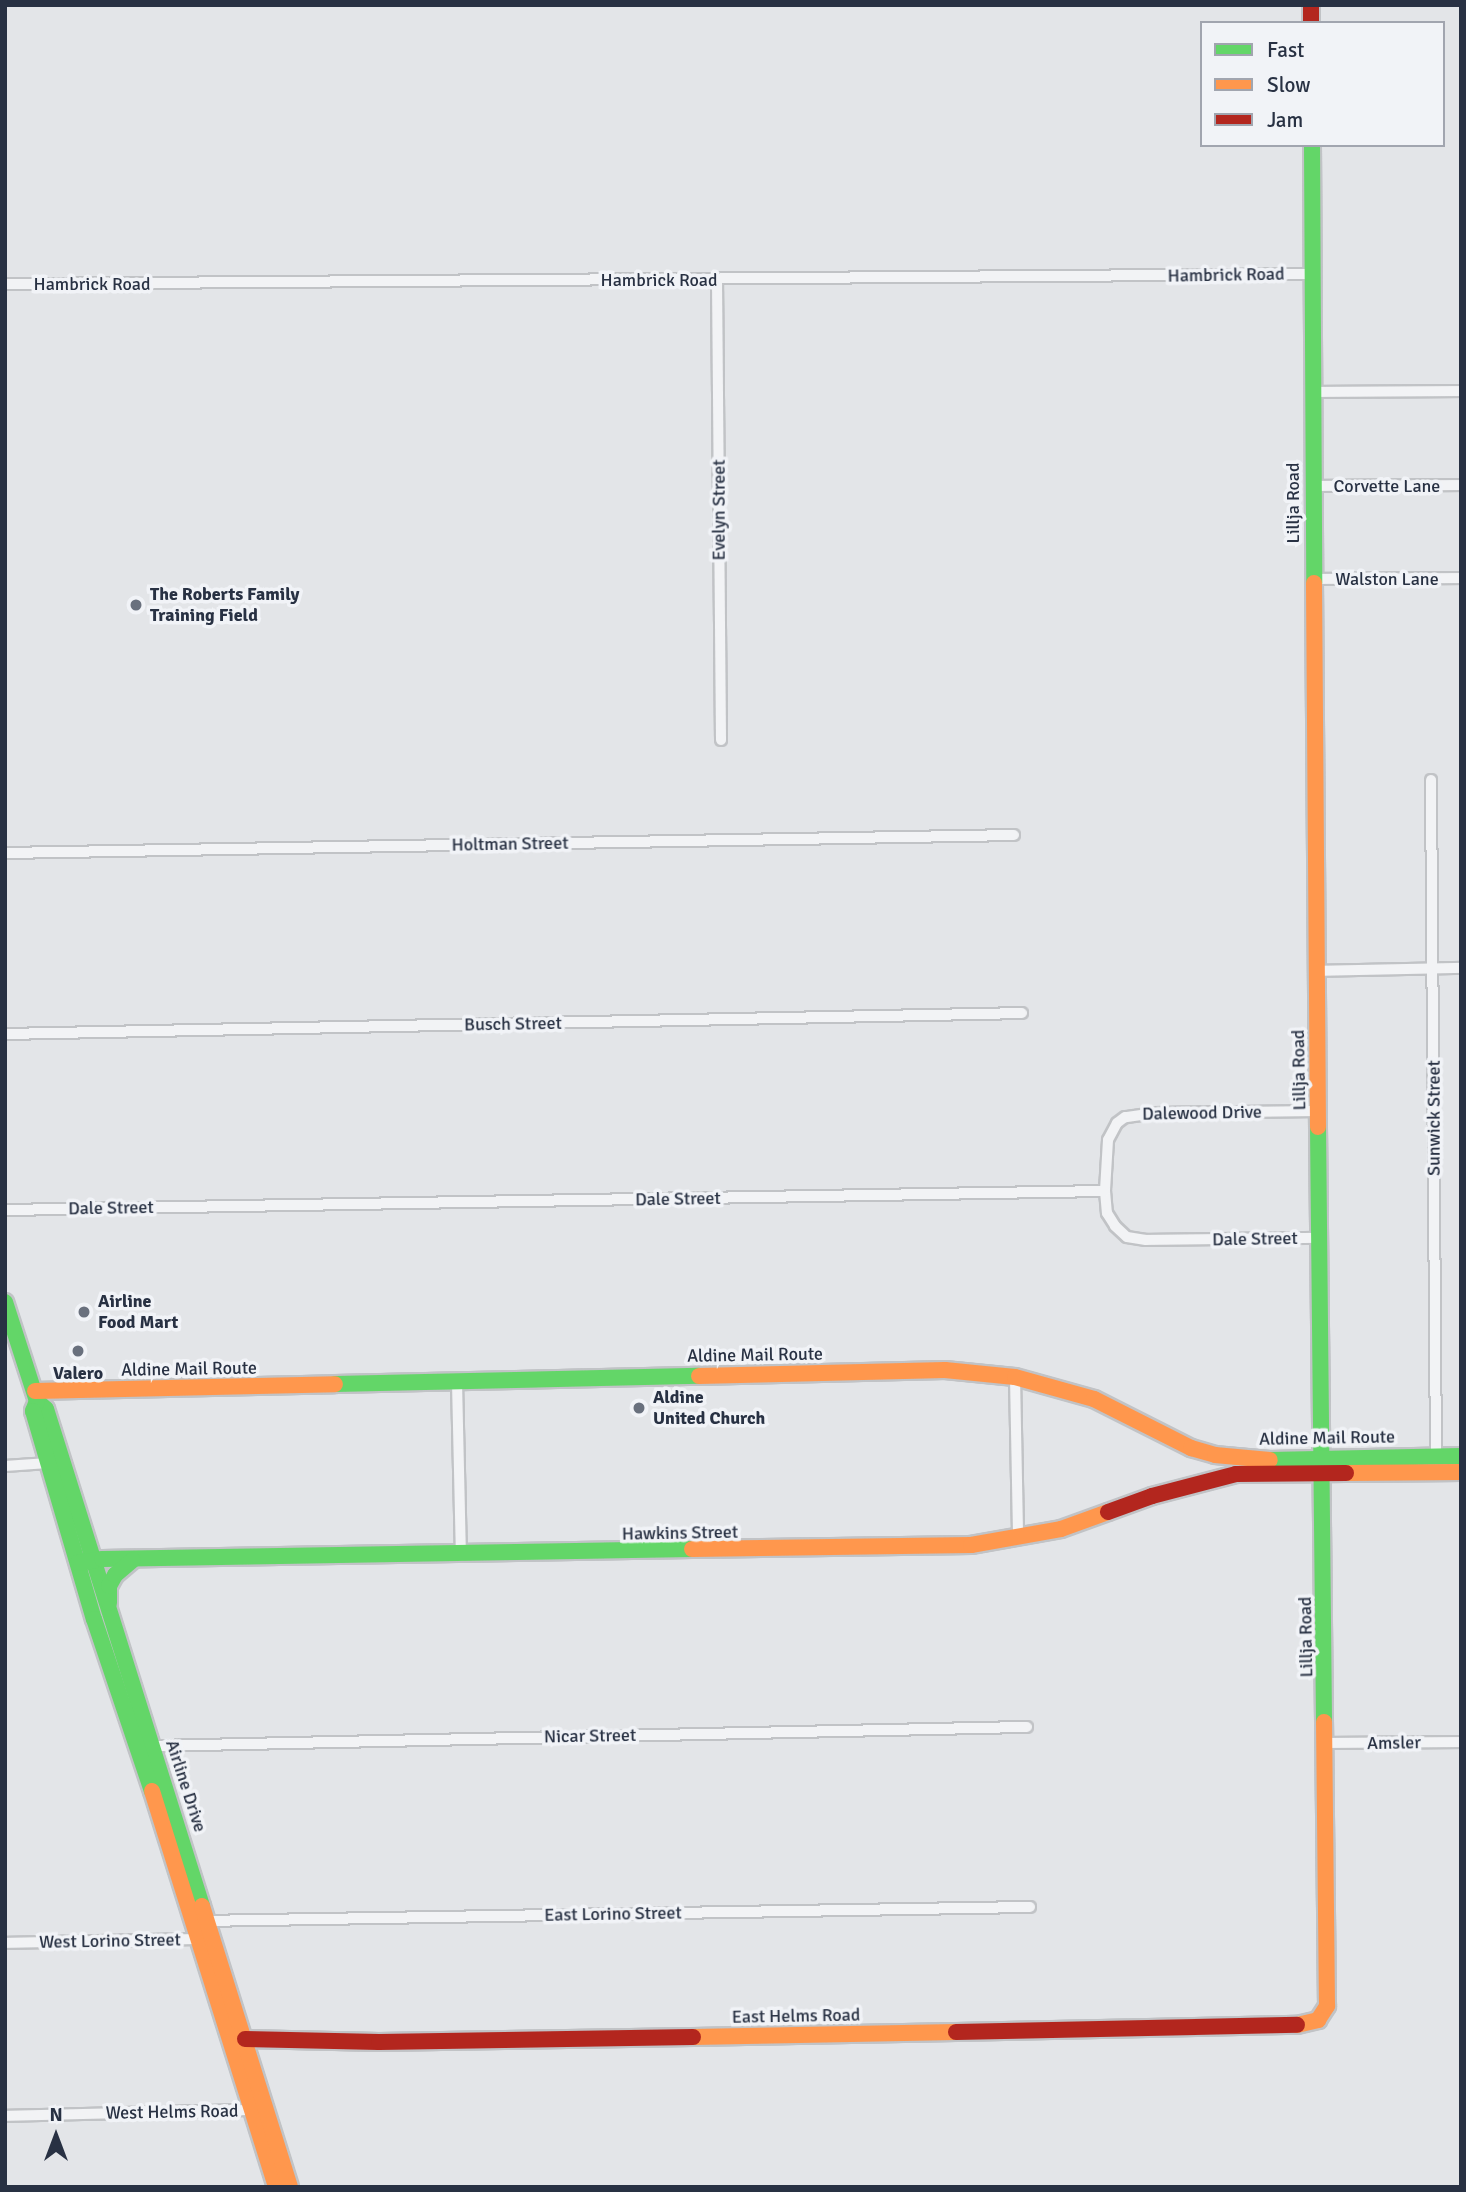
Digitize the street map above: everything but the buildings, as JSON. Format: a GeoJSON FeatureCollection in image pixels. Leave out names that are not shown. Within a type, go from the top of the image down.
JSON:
{"type":"FeatureCollection","features":[{"type":"Feature","properties":{"kind":"main road","name":"Lillja Road"},"geometry":{"type":"LineString","coordinates":[[1312,147],[1316,971],[1329,1994]]}},
{"type":"Feature","properties":{"kind":"main road","name":"Airline Drive"},"geometry":{"type":"LineString","coordinates":[[5,1302],[36,1396],[46,1409],[84,1561],[108,1614],[153,1746],[201,1921]]}},
{"type":"Feature","properties":{"kind":"main road","name":"Aldine Mail Route"},"geometry":{"type":"LineString","coordinates":[[36,1396],[945,1370],[1015,1377],[1094,1399],[1191,1448],[1215,1455],[1321,1465],[1461,1472]]}},
{"type":"Feature","properties":{"kind":"main road","name":"Airline Drive"},"geometry":{"type":"LineString","coordinates":[[36,1396],[33,1411],[48,1463],[84,1561],[207,1939],[245,2039],[290,2187]]}},
{"type":"Feature","properties":{"kind":"main road","name":"Aldine Mail Route"},"geometry":{"type":"LineString","coordinates":[[1260,1474],[1321,1465],[1461,1456]]}},
{"type":"Feature","properties":{"kind":"main road","name":"Hawkins Street"},"geometry":{"type":"LineString","coordinates":[[84,1561],[927,1548],[1018,1539],[1061,1529],[1203,1481],[1236,1474],[1260,1474]]}},
{"type":"Feature","properties":{"kind":"main road"},"geometry":{"type":"LineString","coordinates":[[108,1614],[109,1587],[115,1575],[133,1560]]}},
{"type":"Feature","properties":{"kind":"main road","name":"Airline Drive"},"geometry":{"type":"LineString","coordinates":[[207,1939],[276,2187]]}},
{"type":"Feature","properties":{"kind":"main road","name":"East Helms Road"},"geometry":{"type":"LineString","coordinates":[[245,2039],[379,2042],[1270,2027],[1302,2025],[1318,2020],[1327,2006],[1329,1994]]}},
{"type":"Feature","properties":{"kind":"street","name":"Hambrick Road"},"geometry":{"type":"LineString","coordinates":[[5,284],[1312,274]]}},
{"type":"Feature","properties":{"kind":"street","name":"Evelyn Street"},"geometry":{"type":"LineString","coordinates":[[717,280],[720,740]]}},
{"type":"Feature","properties":{"kind":"street"},"geometry":{"type":"LineString","coordinates":[[1313,392],[1461,391]]}},
{"type":"Feature","properties":{"kind":"street","name":"Corvette Lane"},"geometry":{"type":"LineString","coordinates":[[1312,486],[1461,485]]}},
{"type":"Feature","properties":{"kind":"street","name":"Walston Lane"},"geometry":{"type":"LineString","coordinates":[[1313,579],[1461,578]]}},
{"type":"Feature","properties":{"kind":"street","name":"Sunwick Street"},"geometry":{"type":"LineString","coordinates":[[1431,780],[1436,1456]]}},
{"type":"Feature","properties":{"kind":"street","name":"Holtman Street"},"geometry":{"type":"LineString","coordinates":[[5,853],[1014,835]]}},
{"type":"Feature","properties":{"kind":"street"},"geometry":{"type":"LineString","coordinates":[[1316,971],[1461,968]]}},
{"type":"Feature","properties":{"kind":"street","name":"Busch Street"},"geometry":{"type":"LineString","coordinates":[[5,1034],[1022,1013]]}},
{"type":"Feature","properties":{"kind":"street","name":"Dalewood Drive"},"geometry":{"type":"LineString","coordinates":[[1105,1191],[1108,1140],[1117,1123],[1125,1117],[1155,1113],[1319,1111]]}},
{"type":"Feature","properties":{"kind":"street","name":"Dale Street"},"geometry":{"type":"LineString","coordinates":[[5,1210],[1105,1191],[1107,1213],[1115,1226],[1128,1237],[1146,1240],[1319,1238]]}},
{"type":"Feature","properties":{"kind":"street"},"geometry":{"type":"LineString","coordinates":[[1015,1377],[1018,1539]]}},
{"type":"Feature","properties":{"kind":"street"},"geometry":{"type":"LineString","coordinates":[[457,1382],[461,1556]]}},
{"type":"Feature","properties":{"kind":"street"},"geometry":{"type":"LineString","coordinates":[[5,1466],[48,1463]]}},
{"type":"Feature","properties":{"kind":"street","name":"Nicar Street"},"geometry":{"type":"LineString","coordinates":[[153,1746],[1027,1727]]}},
{"type":"Feature","properties":{"kind":"street","name":"Amsler"},"geometry":{"type":"LineString","coordinates":[[1327,1743],[1461,1742]]}},
{"type":"Feature","properties":{"kind":"street","name":"East Lorino Street"},"geometry":{"type":"LineString","coordinates":[[201,1921],[1030,1906]]}},
{"type":"Feature","properties":{"kind":"street","name":"West Lorino Street"},"geometry":{"type":"LineString","coordinates":[[5,1942],[207,1939]]}},
{"type":"Feature","properties":{"kind":"street","name":"West Helms Road"},"geometry":{"type":"LineString","coordinates":[[5,2116],[254,2110]]}},
{"type":"Feature","properties":{"kind":"traffic: fast"},"geometry":{"type":"LineString","coordinates":[[1312,147],[1314,583]]}},
{"type":"Feature","properties":{"kind":"traffic: fast"},"geometry":{"type":"LineString","coordinates":[[1318,1127],[1324,1722]]}},
{"type":"Feature","properties":{"kind":"traffic: fast"},"geometry":{"type":"LineString","coordinates":[[5,1302],[37,1401],[46,1409],[202,1906]]}},
{"type":"Feature","properties":{"kind":"traffic: fast"},"geometry":{"type":"LineString","coordinates":[[335,1384],[699,1376]]}},
{"type":"Feature","properties":{"kind":"traffic: fast"},"geometry":{"type":"LineString","coordinates":[[37,1401],[33,1411],[94,1619],[152,1791]]}},
{"type":"Feature","properties":{"kind":"traffic: fast"},"geometry":{"type":"LineString","coordinates":[[1270,1460],[1461,1456]]}},
{"type":"Feature","properties":{"kind":"traffic: fast"},"geometry":{"type":"LineString","coordinates":[[78,1563],[102,1559],[692,1549]]}},
{"type":"Feature","properties":{"kind":"traffic: fast"},"geometry":{"type":"LineString","coordinates":[[109,1603],[109,1586],[115,1575],[133,1560]]}},
{"type":"Feature","properties":{"kind":"traffic: slow"},"geometry":{"type":"LineString","coordinates":[[1314,583],[1318,1127]]}},
{"type":"Feature","properties":{"kind":"traffic: slow"},"geometry":{"type":"LineString","coordinates":[[699,1376],[945,1370],[1015,1377],[1094,1399],[1191,1448],[1215,1455],[1270,1460]]}},
{"type":"Feature","properties":{"kind":"traffic: slow"},"geometry":{"type":"LineString","coordinates":[[35,1391],[335,1384]]}},
{"type":"Feature","properties":{"kind":"traffic: slow"},"geometry":{"type":"LineString","coordinates":[[1346,1473],[1461,1472]]}},
{"type":"Feature","properties":{"kind":"traffic: slow"},"geometry":{"type":"LineString","coordinates":[[692,1549],[971,1545],[1061,1529],[1108,1512]]}},
{"type":"Feature","properties":{"kind":"traffic: slow"},"geometry":{"type":"LineString","coordinates":[[1297,2025],[1318,2020],[1327,2006],[1324,1722]]}},
{"type":"Feature","properties":{"kind":"traffic: slow"},"geometry":{"type":"LineString","coordinates":[[152,1791],[276,2187]]}},
{"type":"Feature","properties":{"kind":"traffic: slow"},"geometry":{"type":"LineString","coordinates":[[202,1906],[290,2187]]}},
{"type":"Feature","properties":{"kind":"traffic: slow"},"geometry":{"type":"LineString","coordinates":[[693,2037],[956,2032]]}},
{"type":"Feature","properties":{"kind":"traffic: jam"},"geometry":{"type":"LineString","coordinates":[[1311,5],[1311,21]]}},
{"type":"Feature","properties":{"kind":"traffic: jam"},"geometry":{"type":"LineString","coordinates":[[1108,1512],[1152,1496],[1236,1474],[1346,1473]]}},
{"type":"Feature","properties":{"kind":"traffic: jam"},"geometry":{"type":"LineString","coordinates":[[956,2032],[1297,2025]]}},
{"type":"Feature","properties":{"kind":"traffic: jam"},"geometry":{"type":"LineString","coordinates":[[245,2039],[379,2042],[693,2037]]}},
{"type":"Feature","properties":{"kind":"place","name":"The Roberts Family Training Field"},"geometry":{"type":"Point","coordinates":[136,605]}},
{"type":"Feature","properties":{"kind":"place","name":"Airline Food Mart"},"geometry":{"type":"Point","coordinates":[84,1312]}},
{"type":"Feature","properties":{"kind":"place","name":"Valero"},"geometry":{"type":"Point","coordinates":[78,1351]}},
{"type":"Feature","properties":{"kind":"place","name":"Aldine United Church"},"geometry":{"type":"Point","coordinates":[639,1408]}}]}
